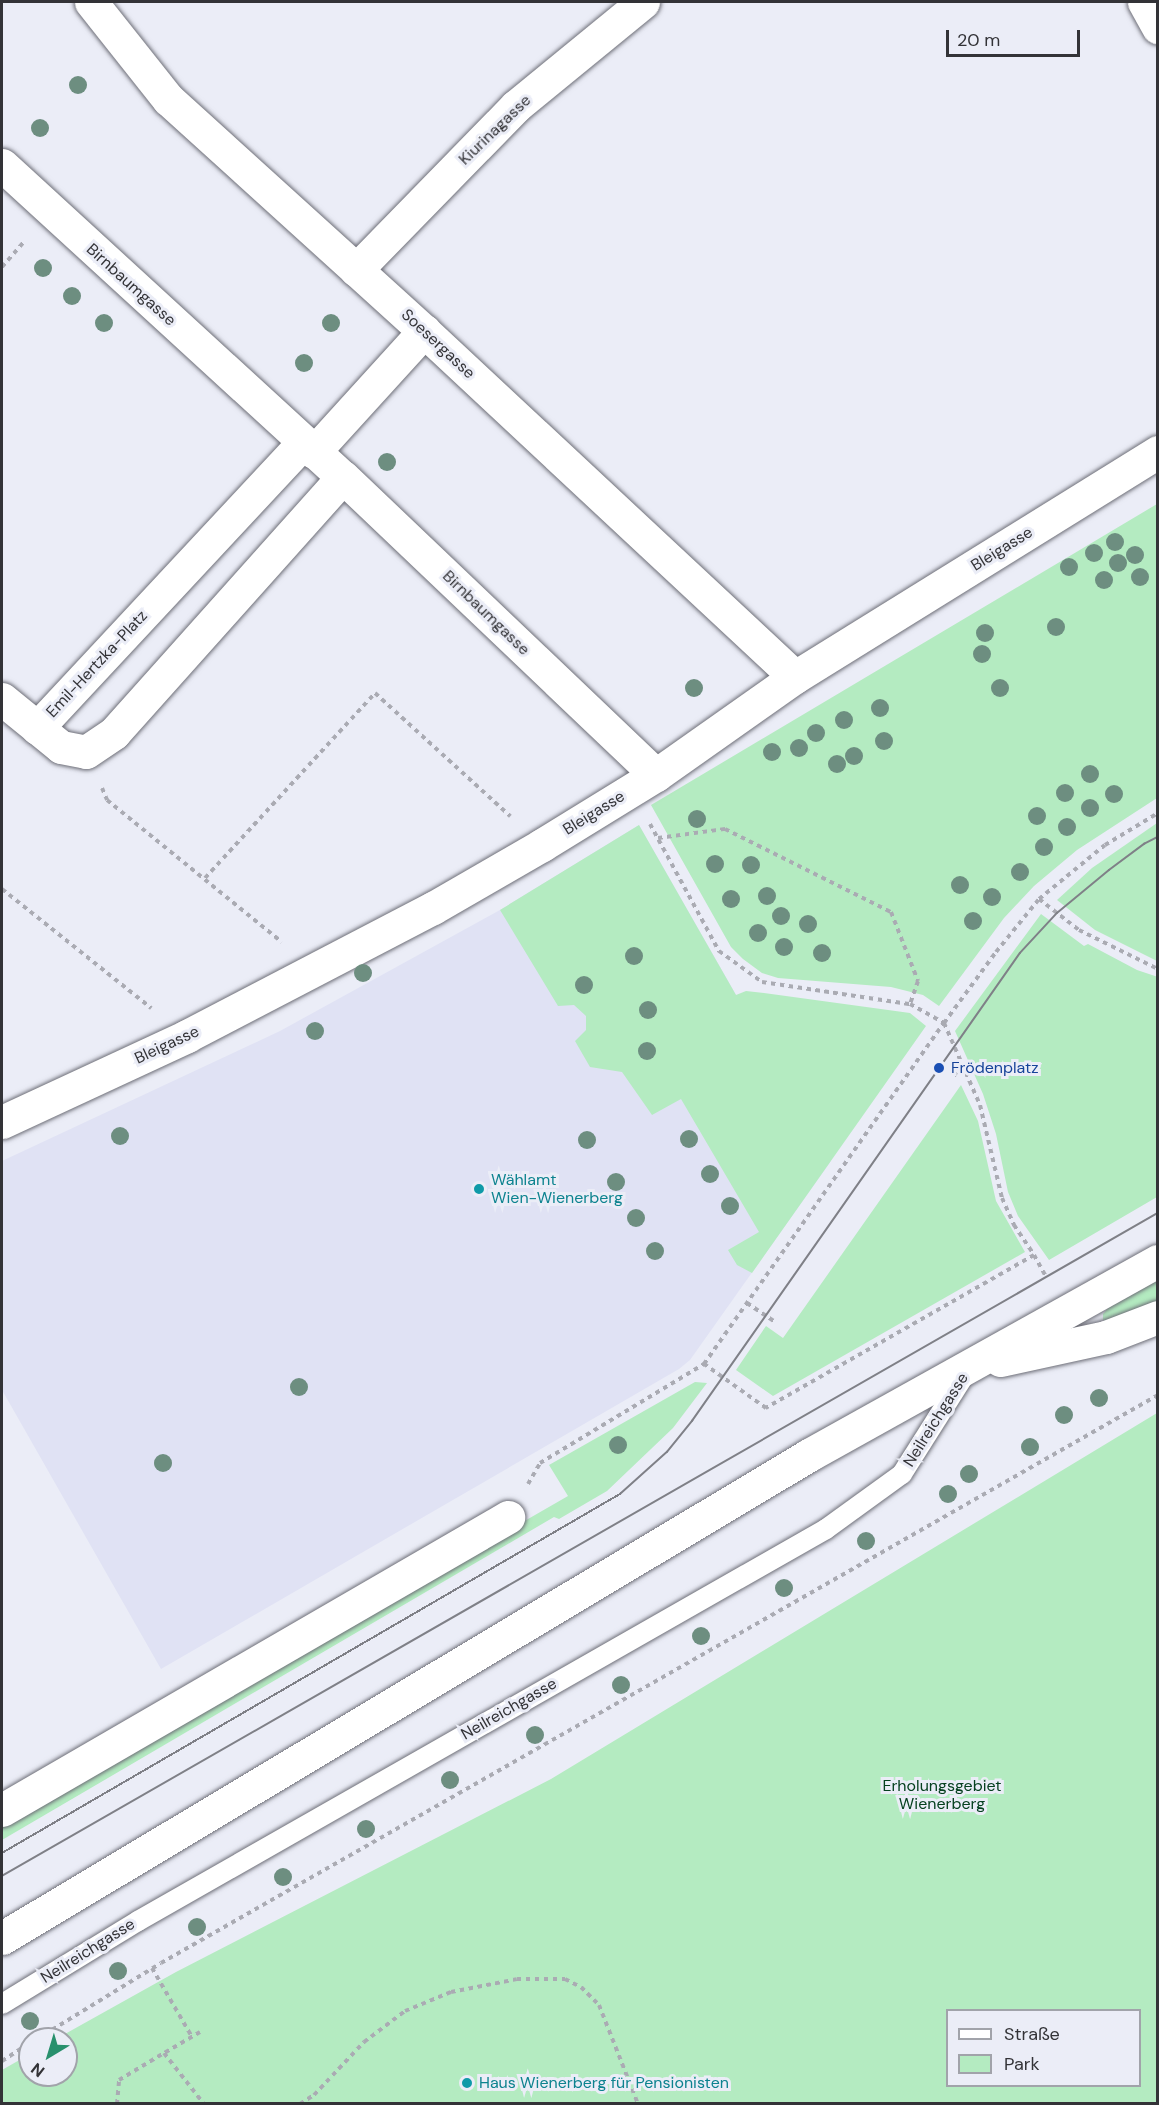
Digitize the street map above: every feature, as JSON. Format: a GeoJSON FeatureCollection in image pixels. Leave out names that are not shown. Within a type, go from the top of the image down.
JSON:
{"type":"FeatureCollection","features":[{"type":"Feature","properties":{"kind":"street","name":"Soesergasse"},"geometry":{"type":"LineString","coordinates":[[91,2],[168,99],[424,331],[795,677]]}},
{"type":"Feature","properties":{"kind":"street","name":"Kiurinagasse"},"geometry":{"type":"LineString","coordinates":[[356,270],[516,106],[644,2]]}},
{"type":"Feature","properties":{"kind":"street"},"geometry":{"type":"LineString","coordinates":[[1144,2],[1158,27]]}},
{"type":"Feature","properties":{"kind":"street","name":"Birnbaumgasse"},"geometry":{"type":"LineString","coordinates":[[2,165],[343,477],[644,783]]}},
{"type":"Feature","properties":{"kind":"street"},"geometry":{"type":"LineString","coordinates":[[309,447],[424,331]]}},
{"type":"Feature","properties":{"kind":"street","name":"Emil-Hertzka-Platz"},"geometry":{"type":"LineString","coordinates":[[86,752],[61,747],[37,728],[309,447]]}},
{"type":"Feature","properties":{"kind":"street","name":"Bleigasse"},"geometry":{"type":"LineString","coordinates":[[2,1122],[187,1036],[433,908],[542,845],[644,783],[795,677],[1158,452]]}},
{"type":"Feature","properties":{"kind":"street"},"geometry":{"type":"LineString","coordinates":[[86,752],[114,733],[343,477]]}},
{"type":"Feature","properties":{"kind":"street"},"geometry":{"type":"LineString","coordinates":[[2,699],[37,728]]}},
{"type":"Feature","properties":{"kind":"street","name":"Neilreichgasse"},"geometry":{"type":"LineString","coordinates":[[2,1938],[809,1455],[1158,1261]]}},
{"type":"Feature","properties":{"kind":"street","name":"Neilreichgasse"},"geometry":{"type":"LineString","coordinates":[[971,1365],[1106,1337],[1158,1317]]}},
{"type":"Feature","properties":{"kind":"street"},"geometry":{"type":"LineString","coordinates":[[2,1810],[508,1517]]}},
{"type":"Feature","properties":{"kind":"lane","name":"Neilreichgasse"},"geometry":{"type":"LineString","coordinates":[[2,2004],[138,1921],[826,1529],[902,1473],[971,1365]]}},
{"type":"Feature","properties":{"kind":"path"},"geometry":{"type":"LineString","coordinates":[[205,878],[375,693],[542,845]]}},
{"type":"Feature","properties":{"kind":"path"},"geometry":{"type":"LineString","coordinates":[[86,752],[107,800],[315,969]]}},
{"type":"Feature","properties":{"kind":"path"},"geometry":{"type":"LineString","coordinates":[[644,783],[658,838],[719,951],[762,982],[910,1004],[944,1023],[963,1063],[982,1115],[1002,1198],[1014,1225],[1034,1255],[766,1408],[704,1364]]}},
{"type":"Feature","properties":{"kind":"path"},"geometry":{"type":"LineString","coordinates":[[508,1517],[540,1463],[704,1364],[944,1023],[1039,899],[1105,845],[1158,813]]}},
{"type":"Feature","properties":{"kind":"path"},"geometry":{"type":"LineString","coordinates":[[658,838],[725,829],[891,912],[918,981],[910,1004]]}},
{"type":"Feature","properties":{"kind":"path"},"geometry":{"type":"LineString","coordinates":[[2,889],[187,1036]]}},
{"type":"Feature","properties":{"kind":"path"},"geometry":{"type":"LineString","coordinates":[[1039,899],[1078,930],[1158,969]]}},
{"type":"Feature","properties":{"kind":"path"},"geometry":{"type":"LineString","coordinates":[[954,1076],[963,1063]]}},
{"type":"Feature","properties":{"kind":"path"},"geometry":{"type":"LineString","coordinates":[[747,1303],[775,1322]]}},
{"type":"Feature","properties":{"kind":"path"},"geometry":{"type":"LineString","coordinates":[[56,2027],[152,1968],[1158,1395]]}},
{"type":"Feature","properties":{"kind":"path"},"geometry":{"type":"LineString","coordinates":[[152,1968],[192,2037]]}},
{"type":"Feature","properties":{"kind":"path"},"geometry":{"type":"LineString","coordinates":[[300,2103],[322,2088],[364,2042],[405,2011],[451,1992],[517,1979],[565,1979],[580,1988],[599,2005],[638,2103]]}},
{"type":"Feature","properties":{"kind":"path"},"geometry":{"type":"LineString","coordinates":[[117,2103],[119,2080],[200,2032]]}},
{"type":"Feature","properties":{"kind":"path"},"geometry":{"type":"LineString","coordinates":[[2,2061],[18,2051]]}},
{"type":"Feature","properties":{"kind":"path"},"geometry":{"type":"LineString","coordinates":[[164,2053],[204,2103]]}},
{"type":"Feature","properties":{"kind":"shaded area"},"geometry":{"type":"Polygon","coordinates":[[[639,825],[831,1161],[690,1360],[679,1369],[161,1669],[2,1390],[2,1161],[280,1031],[500,910],[639,825]]]}},
{"type":"Feature","properties":{"kind":"green space"},"geometry":{"type":"Polygon","coordinates":[[[1157,504],[1157,798],[1077,850],[1034,886],[1004,918],[939,1006],[923,995],[891,987],[778,978],[762,973],[743,959],[731,947],[651,805],[1157,504]]]}},
{"type":"Feature","properties":{"kind":"green space"},"geometry":{"type":"Polygon","coordinates":[[[1157,823],[1157,961],[1095,930],[1057,900],[1092,868],[1157,823]]]}},
{"type":"Feature","properties":{"kind":"green space"},"geometry":{"type":"Polygon","coordinates":[[[639,825],[736,995],[746,991],[910,1013],[926,1026],[752,1273],[737,1265],[728,1250],[759,1232],[681,1099],[652,1115],[622,1072],[590,1067],[575,1041],[586,1030],[586,1016],[574,1005],[558,1006],[500,910],[639,825]]]}},
{"type":"Feature","properties":{"kind":"green space"},"geometry":{"type":"Polygon","coordinates":[[[1041,914],[1084,946],[1088,944],[1137,970],[1158,977],[1157,1197],[1049,1260],[1018,1216],[1008,1192],[996,1134],[983,1094],[955,1031],[1041,914]]]}},
{"type":"Feature","properties":{"kind":"green space"},"geometry":{"type":"Polygon","coordinates":[[[961,1085],[978,1121],[996,1201],[1025,1252],[773,1396],[736,1370],[766,1326],[783,1338],[961,1085]]]}},
{"type":"Feature","properties":{"kind":"green space"},"geometry":{"type":"Polygon","coordinates":[[[1157,1280],[1157,1304],[1113,1323],[1103,1320],[1103,1314],[1108,1308],[1157,1280]]]}},
{"type":"Feature","properties":{"kind":"green space"},"geometry":{"type":"Polygon","coordinates":[[[695,1382],[707,1383],[673,1428],[607,1491],[559,1519],[554,1517],[2,1840],[2,1822],[568,1496],[549,1465],[695,1382]]]}},
{"type":"Feature","properties":{"kind":"green space","name":"Erholungsgebiet Wienerberg"},"geometry":{"type":"Polygon","coordinates":[[[1157,1413],[1157,2103],[2,2103],[2,2070],[18,2061],[18,2087],[78,2087],[77,2027],[176,1972],[551,1779],[1157,1413]]]}},
{"type":"Feature","properties":{"kind":"tram line"},"geometry":{"type":"LineString","coordinates":[[2,1853],[620,1494],[667,1452],[692,1421],[1020,953],[1057,913],[1109,870],[1144,844],[1158,837]]}},
{"type":"Feature","properties":{"kind":"tram line"},"geometry":{"type":"LineString","coordinates":[[2,1876],[1158,1213]]}},
{"type":"Feature","properties":{"kind":"place","name":"Frödenplatz"},"geometry":{"type":"Point","coordinates":[939,1068]}},
{"type":"Feature","properties":{"kind":"place","name":"Wählamt Wien-Wienerberg"},"geometry":{"type":"Point","coordinates":[479,1189]}},
{"type":"Feature","properties":{"kind":"place","name":"Haus Wienerberg für Pensionisten"},"geometry":{"type":"Point","coordinates":[467,2083]}}]}
